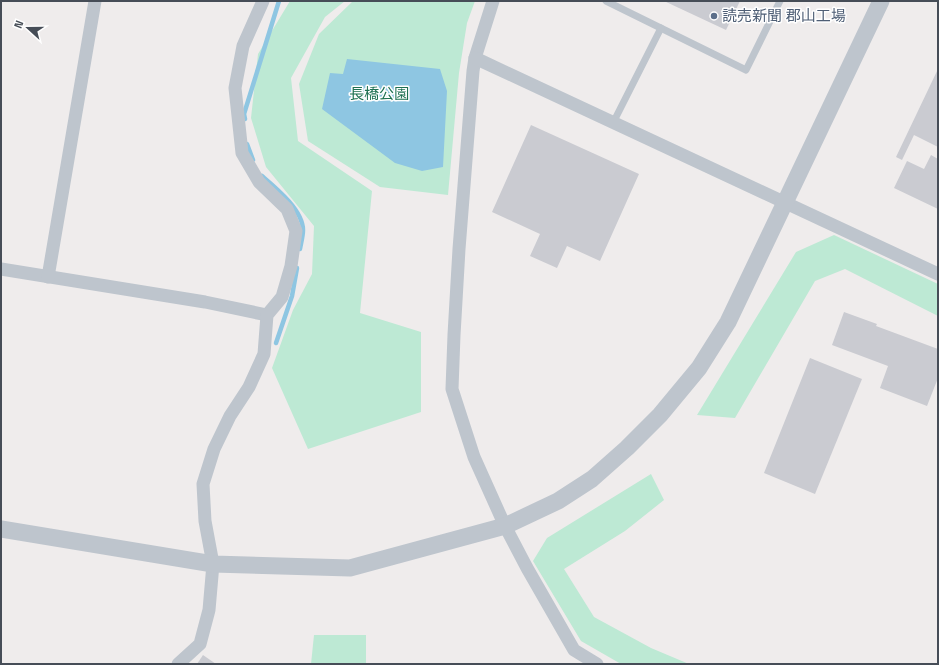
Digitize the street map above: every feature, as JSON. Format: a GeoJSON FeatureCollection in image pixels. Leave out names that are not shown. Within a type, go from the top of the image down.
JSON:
{"type":"FeatureCollection","features":[{"type":"Feature","properties":{"kind":"street"},"geometry":{"type":"LineString","coordinates":[[48,277],[95,1]]}},
{"type":"Feature","properties":{"kind":"street"},"geometry":{"type":"LineString","coordinates":[[178,664],[200,644],[209,610],[213,564],[204,521],[203,484],[214,449],[230,416],[249,387],[264,354],[267,315],[282,297],[291,266],[296,231],[287,209],[259,182],[242,153],[235,88],[243,46],[263,1]]}},
{"type":"Feature","properties":{"kind":"street"},"geometry":{"type":"LineString","coordinates":[[493,1],[475,58],[459,249],[452,389],[474,457],[505,526],[527,568],[574,650],[597,664]]}},
{"type":"Feature","properties":{"kind":"street"},"geometry":{"type":"LineString","coordinates":[[1,529],[213,564],[350,568],[505,526],[558,502],[592,479],[660,415],[699,368],[728,322],[881,1]]}},
{"type":"Feature","properties":{"kind":"street"},"geometry":{"type":"LineString","coordinates":[[475,58],[938,274]]}},
{"type":"Feature","properties":{"kind":"street"},"geometry":{"type":"LineString","coordinates":[[1,269],[205,302],[267,315]]}},
{"type":"Feature","properties":{"kind":"lane"},"geometry":{"type":"LineString","coordinates":[[606,1],[746,70],[780,1]]}},
{"type":"Feature","properties":{"kind":"lane"},"geometry":{"type":"LineString","coordinates":[[613,123],[661,28]]}},
{"type":"Feature","properties":{"kind":"green space"},"geometry":{"type":"Polygon","coordinates":[[[290,1],[345,1],[325,17],[291,78],[298,141],[372,191],[360,313],[421,332],[421,412],[308,449],[272,368],[293,310],[312,274],[314,226],[266,167],[251,118],[258,54],[290,1]]]}},
{"type":"Feature","properties":{"kind":"green space","name":"長橋公園"},"geometry":{"type":"Polygon","coordinates":[[[353,1],[475,1],[467,23],[459,73],[448,195],[380,187],[308,141],[299,84],[319,34],[353,1]]]}},
{"type":"Feature","properties":{"kind":"green space"},"geometry":{"type":"Polygon","coordinates":[[[834,235],[938,284],[938,316],[845,269],[815,281],[735,418],[697,415],[796,252],[834,235]]]}},
{"type":"Feature","properties":{"kind":"green space"},"geometry":{"type":"Polygon","coordinates":[[[651,474],[664,500],[625,531],[564,569],[594,617],[651,648],[689,664],[621,664],[581,641],[533,561],[547,538],[651,474]]]}},
{"type":"Feature","properties":{"kind":"green space"},"geometry":{"type":"Polygon","coordinates":[[[314,635],[366,635],[366,664],[311,664],[314,635]]]}},
{"type":"Feature","properties":{"kind":"water"},"geometry":{"type":"Polygon","coordinates":[[[347,59],[440,69],[447,91],[443,167],[422,171],[395,163],[322,109],[330,73],[343,74],[347,59]]]}},
{"type":"Feature","properties":{"kind":"building","name":"読売新聞 郡山工場"},"geometry":{"type":"Polygon","coordinates":[[[664,1],[740,1],[726,30],[664,1]]]}},
{"type":"Feature","properties":{"kind":"building"},"geometry":{"type":"Polygon","coordinates":[[[938,69],[938,147],[914,135],[902,160],[896,157],[938,69]]]}},
{"type":"Feature","properties":{"kind":"building"},"geometry":{"type":"Polygon","coordinates":[[[531,125],[639,174],[600,261],[567,246],[557,268],[530,256],[540,234],[492,212],[531,125]]]}},
{"type":"Feature","properties":{"kind":"building"},"geometry":{"type":"Polygon","coordinates":[[[931,155],[938,159],[938,209],[894,188],[907,161],[924,169],[931,155]]]}},
{"type":"Feature","properties":{"kind":"building"},"geometry":{"type":"Polygon","coordinates":[[[844,312],[877,324],[876,326],[938,349],[938,378],[927,406],[880,388],[888,366],[832,345],[844,312]]]}},
{"type":"Feature","properties":{"kind":"building"},"geometry":{"type":"Polygon","coordinates":[[[810,358],[862,379],[815,494],[764,473],[810,358]]]}},
{"type":"Feature","properties":{"kind":"building"},"geometry":{"type":"Polygon","coordinates":[[[203,655],[216,664],[197,664],[203,655]]]}},
{"type":"Feature","properties":{"kind":"waterway"},"geometry":{"type":"LineString","coordinates":[[245,119],[244,114],[279,1]]}},
{"type":"Feature","properties":{"kind":"waterway"},"geometry":{"type":"LineString","coordinates":[[247,144],[253,160]]}},
{"type":"Feature","properties":{"kind":"waterway"},"geometry":{"type":"LineString","coordinates":[[262,176],[288,200],[299,215],[303,230],[300,249]]}},
{"type":"Feature","properties":{"kind":"waterway"},"geometry":{"type":"LineString","coordinates":[[276,343],[292,296],[297,268]]}},
{"type":"Feature","properties":{"kind":"place","name":"読売新聞 郡山工場"},"geometry":{"type":"Point","coordinates":[714,16]}}]}
